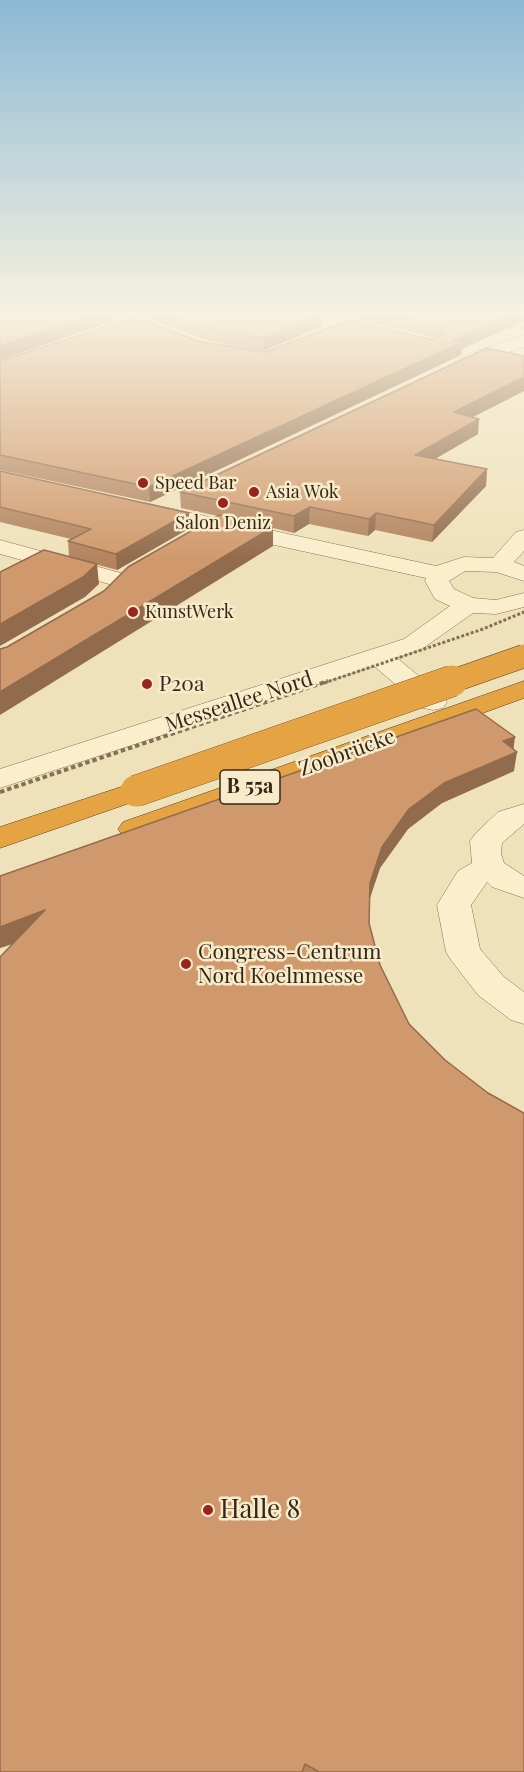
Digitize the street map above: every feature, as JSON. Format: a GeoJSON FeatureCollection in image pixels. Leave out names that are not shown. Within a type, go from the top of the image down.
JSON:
{"type":"FeatureCollection","features":[{"type":"Feature","properties":{"kind":"highway","name":"Zoobrücke"},"geometry":{"type":"LineString","coordinates":[[0,838],[524,656]]}},
{"type":"Feature","properties":{"kind":"highway","name":"Zoobrücke"},"geometry":{"type":"LineString","coordinates":[[110,838],[524,689]]}},
{"type":"Feature","properties":{"kind":"street"},"geometry":{"type":"LineString","coordinates":[[152,511],[178,499]]}},
{"type":"Feature","properties":{"kind":"street"},"geometry":{"type":"LineString","coordinates":[[129,506],[440,574],[464,564],[499,565],[524,574]]}},
{"type":"Feature","properties":{"kind":"street"},"geometry":{"type":"LineString","coordinates":[[187,542],[215,525]]}},
{"type":"Feature","properties":{"kind":"street"},"geometry":{"type":"LineString","coordinates":[[499,565],[524,537]]}},
{"type":"Feature","properties":{"kind":"street"},"geometry":{"type":"LineString","coordinates":[[0,547],[121,582]]}},
{"type":"Feature","properties":{"kind":"street"},"geometry":{"type":"LineString","coordinates":[[440,574],[437,581],[444,594],[468,605],[496,607],[524,600]]}},
{"type":"Feature","properties":{"kind":"street","name":"Messeallee Nord"},"geometry":{"type":"LineString","coordinates":[[0,779],[361,655],[426,637],[468,605]]}},
{"type":"Feature","properties":{"kind":"street"},"geometry":{"type":"LineString","coordinates":[[361,655],[433,702]]}},
{"type":"Feature","properties":{"kind":"street"},"geometry":{"type":"LineString","coordinates":[[524,813],[509,819],[486,841],[485,854],[489,867],[504,880],[524,888]]}},
{"type":"Feature","properties":{"kind":"street"},"geometry":{"type":"LineString","coordinates":[[489,867],[470,878],[462,890],[454,906],[457,928],[464,952],[474,966],[491,986],[524,1011]]}},
{"type":"Feature","properties":{"kind":"path"},"geometry":{"type":"LineString","coordinates":[[0,792],[483,629],[524,612]]}},
{"type":"Feature","properties":{"kind":"building"},"geometry":{"type":"Polygon","coordinates":[[[0,395],[348,395],[149,487],[0,455],[0,395]]]}},
{"type":"Feature","properties":{"kind":"building"},"geometry":{"type":"Polygon","coordinates":[[[387,395],[489,395],[454,412],[479,419],[415,455],[487,469],[434,525],[376,513],[369,519],[310,507],[294,516],[180,492],[387,395]]]}},
{"type":"Feature","properties":{"kind":"building"},"geometry":{"type":"Polygon","coordinates":[[[0,471],[189,513],[116,554],[68,541],[91,529],[0,507],[0,471]]]}},
{"type":"Feature","properties":{"kind":"building"},"geometry":{"type":"Polygon","coordinates":[[[219,515],[273,527],[0,692],[0,649],[104,591],[128,567],[219,515]]]}},
{"type":"Feature","properties":{"kind":"building"},"geometry":{"type":"Polygon","coordinates":[[[44,550],[97,564],[83,577],[0,624],[0,572],[44,550]]]}},
{"type":"Feature","properties":{"kind":"building","name":"Halle 8"},"geometry":{"type":"Polygon","coordinates":[[[476,709],[515,737],[503,741],[517,752],[444,783],[409,809],[382,847],[370,883],[369,923],[380,965],[409,1024],[445,1060],[488,1093],[524,1113],[524,1772],[319,1772],[305,1764],[302,1772],[0,1772],[0,957],[45,910],[0,927],[0,876],[476,709]]]}},
{"type":"Feature","properties":{"kind":"place","name":"Speed Bar"},"geometry":{"type":"Point","coordinates":[143,483]}},
{"type":"Feature","properties":{"kind":"place","name":"Asia Wok"},"geometry":{"type":"Point","coordinates":[254,492]}},
{"type":"Feature","properties":{"kind":"place","name":"Salon Deniz"},"geometry":{"type":"Point","coordinates":[223,503]}},
{"type":"Feature","properties":{"kind":"place","name":"KunstWerk"},"geometry":{"type":"Point","coordinates":[133,612]}},
{"type":"Feature","properties":{"kind":"place","name":"P20a"},"geometry":{"type":"Point","coordinates":[147,684]}},
{"type":"Feature","properties":{"kind":"place","name":"Congress-Centrum Nord Koelnmesse"},"geometry":{"type":"Point","coordinates":[186,964]}},
{"type":"Feature","properties":{"kind":"place","name":"Halle 8"},"geometry":{"type":"Point","coordinates":[208,1510]}}]}
